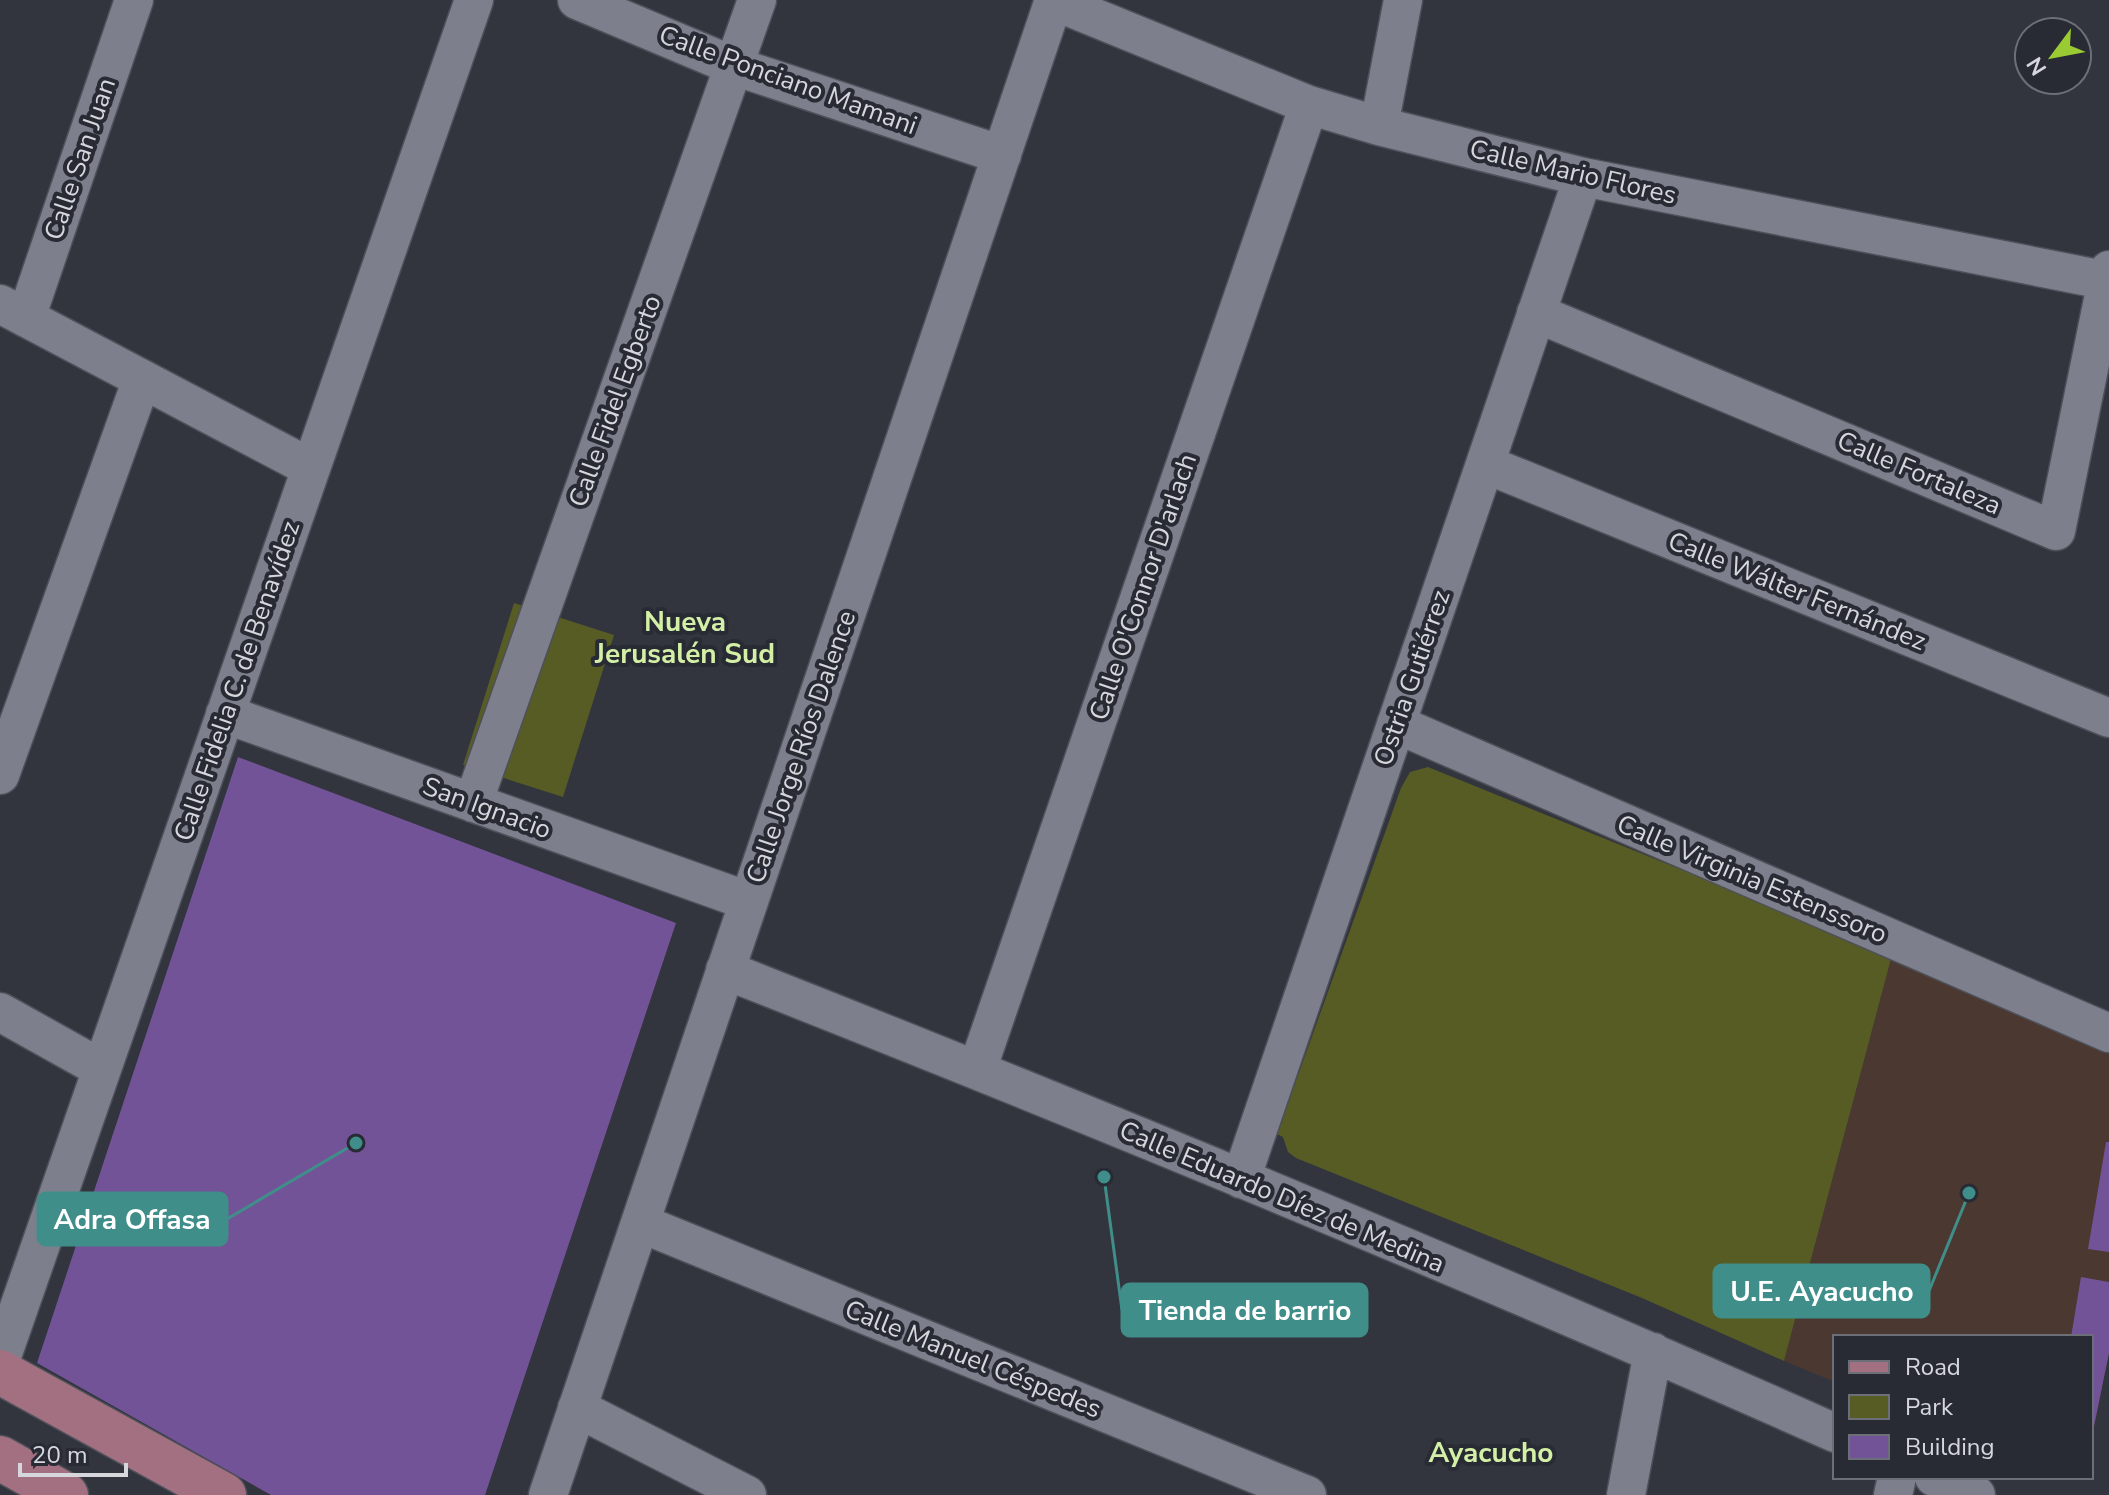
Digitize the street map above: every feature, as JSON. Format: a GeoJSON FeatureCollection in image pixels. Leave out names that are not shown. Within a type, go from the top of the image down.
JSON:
{"type":"FeatureCollection","features":[{"type":"Feature","properties":{"kind":"main road"},"geometry":{"type":"LineString","coordinates":[[0,1372],[224,1495]]}},
{"type":"Feature","properties":{"kind":"main road"},"geometry":{"type":"LineString","coordinates":[[0,1458],[66,1495]]}},
{"type":"Feature","properties":{"kind":"street","name":"Calle San Juan"},"geometry":{"type":"LineString","coordinates":[[13,311],[134,0]]}},
{"type":"Feature","properties":{"kind":"street","name":"Calle Fidelia C. de Benavídez"},"geometry":{"type":"LineString","coordinates":[[0,1362],[474,0]]}},
{"type":"Feature","properties":{"kind":"street","name":"Calle Ponciano Mamani"},"geometry":{"type":"LineString","coordinates":[[577,0],[734,66],[1002,155]]}},
{"type":"Feature","properties":{"kind":"street","name":"Calle Fidel Egberto"},"geometry":{"type":"LineString","coordinates":[[473,803],[757,0]]}},
{"type":"Feature","properties":{"kind":"street"},"geometry":{"type":"LineString","coordinates":[[1379,126],[1403,0]]}},
{"type":"Feature","properties":{"kind":"street","name":"Calle Mario Flores"},"geometry":{"type":"LineString","coordinates":[[1054,1],[1309,105],[1379,126],[1583,177],[2108,277]]}},
{"type":"Feature","properties":{"kind":"street","name":"Calle Jorge Ríos Dalence"},"geometry":{"type":"LineString","coordinates":[[548,1495],[1054,1]]}},
{"type":"Feature","properties":{"kind":"street","name":"Calle O'Connor D'arlach"},"geometry":{"type":"LineString","coordinates":[[977,1070],[1309,105]]}},
{"type":"Feature","properties":{"kind":"street","name":"Ostria Gutiérrez"},"geometry":{"type":"LineString","coordinates":[[1241,1179],[1583,177]]}},
{"type":"Feature","properties":{"kind":"street","name":"Calle Fortaleza"},"geometry":{"type":"LineString","coordinates":[[1536,313],[2056,531],[2108,277]]}},
{"type":"Feature","properties":{"kind":"street"},"geometry":{"type":"LineString","coordinates":[[13,311],[311,468]]}},
{"type":"Feature","properties":{"kind":"street"},"geometry":{"type":"LineString","coordinates":[[0,775],[9,719],[142,379]]}},
{"type":"Feature","properties":{"kind":"street","name":"Calle Wálter Fernández"},"geometry":{"type":"LineString","coordinates":[[1485,464],[2109,718]]}},
{"type":"Feature","properties":{"kind":"street","name":"San Ignacio"},"geometry":{"type":"LineString","coordinates":[[225,714],[748,901]]}},
{"type":"Feature","properties":{"kind":"street","name":"Calle Virginia Estenssoro"},"geometry":{"type":"LineString","coordinates":[[1396,724],[2109,1033]]}},
{"type":"Feature","properties":{"kind":"street","name":"Calle Eduardo Díez de Medina"},"geometry":{"type":"LineString","coordinates":[[725,970],[1241,1179],[1653,1352],[1833,1432]]}},
{"type":"Feature","properties":{"kind":"street"},"geometry":{"type":"LineString","coordinates":[[0,1012],[102,1069]]}},
{"type":"Feature","properties":{"kind":"street","name":"Calle Manuel Céspedes"},"geometry":{"type":"LineString","coordinates":[[640,1223],[1307,1495]]}},
{"type":"Feature","properties":{"kind":"street"},"geometry":{"type":"LineString","coordinates":[[1626,1495],[1653,1352]]}},
{"type":"Feature","properties":{"kind":"street"},"geometry":{"type":"LineString","coordinates":[[577,1408],[747,1495]]}},
{"type":"Feature","properties":{"kind":"street"},"geometry":{"type":"LineString","coordinates":[[1939,1479],[1976,1495]]}},
{"type":"Feature","properties":{"kind":"shaded area"},"geometry":{"type":"Polygon","coordinates":[[[1892,955],[2109,1049],[2109,1353],[2093,1433],[2093,1335],[1833,1335],[1833,1381],[1784,1361],[1892,955]]]}},
{"type":"Feature","properties":{"kind":"green space"},"geometry":{"type":"Polygon","coordinates":[[[514,603],[614,635],[563,797],[463,765],[514,603]]]}},
{"type":"Feature","properties":{"kind":"green space"},"geometry":{"type":"Polygon","coordinates":[[[1428,767],[1892,955],[1784,1361],[1642,1298],[1296,1158],[1288,1152],[1283,1137],[1277,1134],[1401,788],[1410,772],[1428,767]]]}},
{"type":"Feature","properties":{"kind":"building"},"geometry":{"type":"Polygon","coordinates":[[[238,757],[676,923],[485,1495],[271,1495],[37,1363],[238,757]]]}},
{"type":"Feature","properties":{"kind":"building"},"geometry":{"type":"Polygon","coordinates":[[[2106,1142],[2109,1142],[2109,1252],[2088,1249],[2106,1142]]]}},
{"type":"Feature","properties":{"kind":"building"},"geometry":{"type":"Polygon","coordinates":[[[2081,1277],[2109,1282],[2109,1353],[2093,1431],[2093,1335],[2071,1335],[2081,1277]]]}},
{"type":"Feature","properties":{"kind":"place","name":"Adra Offasa"},"geometry":{"type":"Point","coordinates":[356,1143]}},
{"type":"Feature","properties":{"kind":"place","name":"Tienda de barrio"},"geometry":{"type":"Point","coordinates":[1104,1177]}},
{"type":"Feature","properties":{"kind":"place","name":"U.E. Ayacucho"},"geometry":{"type":"Point","coordinates":[1969,1193]}},
{"type":"Feature","properties":{"kind":"district","name":"Nueva Jerusalén Sud"},"geometry":{"type":"Point","coordinates":[685,638]}},
{"type":"Feature","properties":{"kind":"district","name":"Ayacucho"},"geometry":{"type":"Point","coordinates":[1491,1453]}}]}
